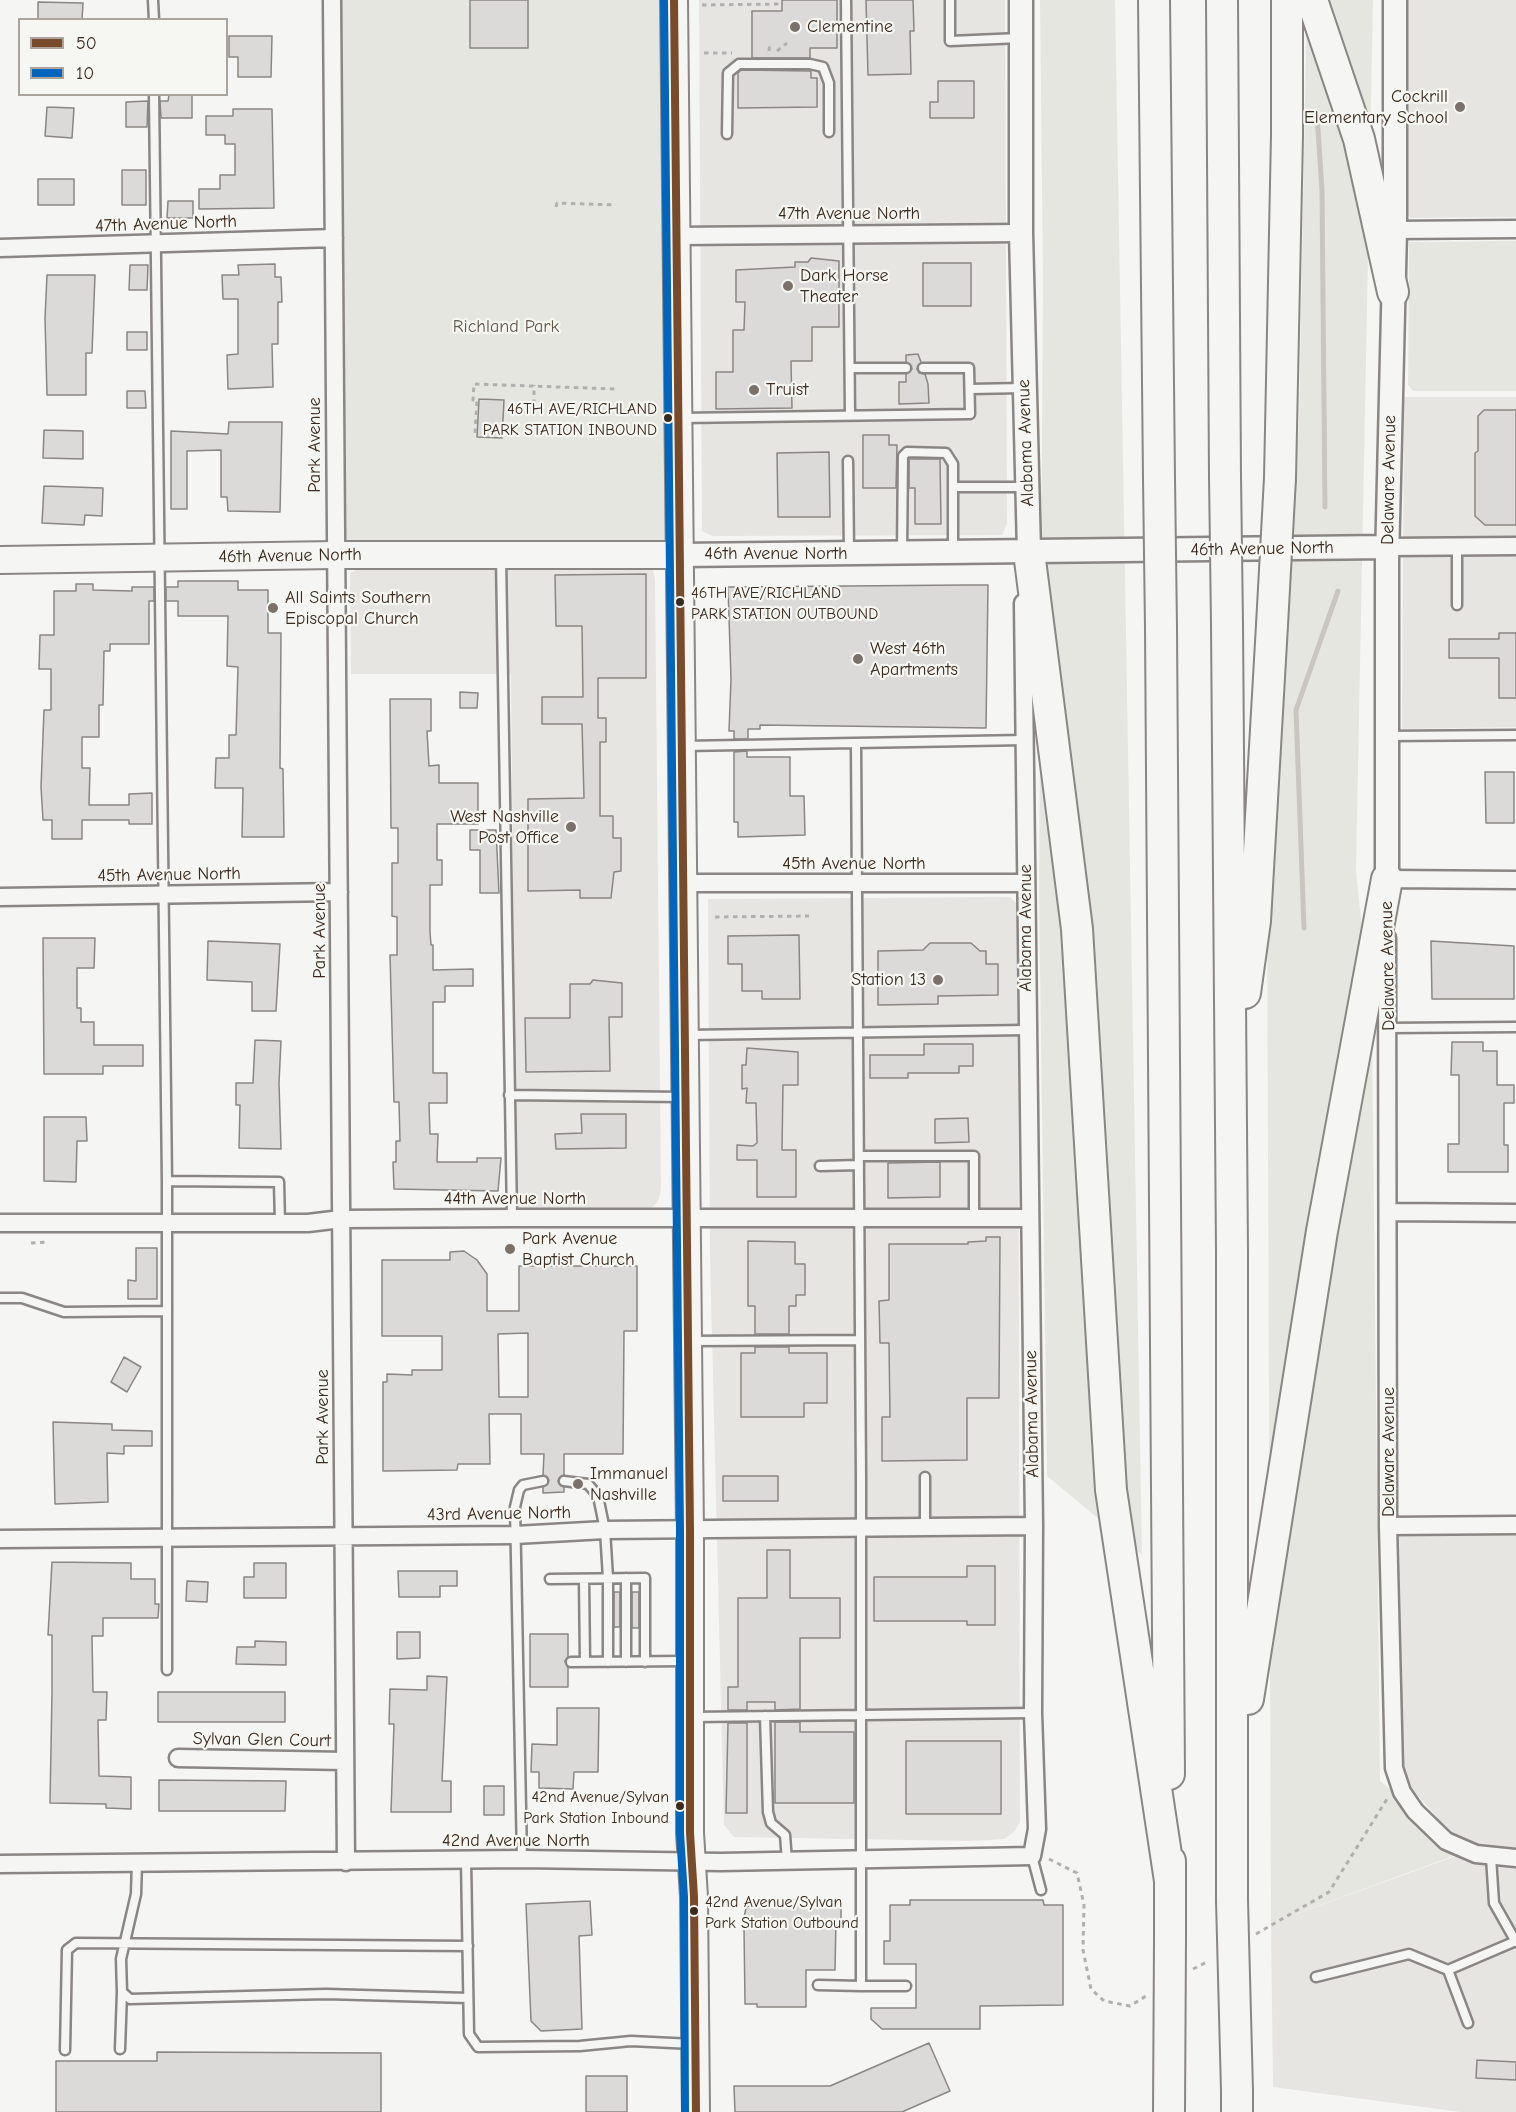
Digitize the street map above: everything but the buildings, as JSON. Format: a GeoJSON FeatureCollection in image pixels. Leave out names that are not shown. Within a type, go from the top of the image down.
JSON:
{"type":"FeatureCollection","features":[{"type":"Feature","properties":{"kind":"highway"},"geometry":{"type":"LineString","coordinates":[[1154,0],[1170,1881],[1169,2112]]}},
{"type":"Feature","properties":{"kind":"highway"},"geometry":{"type":"LineString","coordinates":[[1222,0],[1234,1788],[1232,1900],[1237,2102]]}},
{"type":"Feature","properties":{"kind":"highway"},"geometry":{"type":"LineString","coordinates":[[1230,1097],[1255,921],[1280,478],[1287,135],[1287,0]]}},
{"type":"Feature","properties":{"kind":"highway"},"geometry":{"type":"LineString","coordinates":[[1312,0],[1359,139],[1393,292]]}},
{"type":"Feature","properties":{"kind":"highway"},"geometry":{"type":"LineString","coordinates":[[1029,552],[1077,928],[1111,1490],[1170,1881]]}},
{"type":"Feature","properties":{"kind":"highway"},"geometry":{"type":"LineString","coordinates":[[1234,1788],[1322,1231],[1387,879]]}},
{"type":"Feature","properties":{"kind":"main road"},"geometry":{"type":"LineString","coordinates":[[674,0],[690,1530],[689,1717],[696,2112]]}},
{"type":"Feature","properties":{"kind":"main road","name":"Alabama Avenue"},"geometry":{"type":"LineString","coordinates":[[1021,0],[1021,233],[1029,552]]}},
{"type":"Feature","properties":{"kind":"main road","name":"Delaware Avenue"},"geometry":{"type":"LineString","coordinates":[[1387,879],[1387,547],[1395,230],[1395,0]]}},
{"type":"Feature","properties":{"kind":"main road","name":"46th Avenue North"},"geometry":{"type":"LineString","coordinates":[[0,560],[335,555],[681,555],[1387,547]]}},
{"type":"Feature","properties":{"kind":"street","name":"Park Avenue"},"geometry":{"type":"LineString","coordinates":[[332,0],[346,1862]]}},
{"type":"Feature","properties":{"kind":"street"},"geometry":{"type":"LineString","coordinates":[[1395,230],[1516,229]]}},
{"type":"Feature","properties":{"kind":"street","name":"47th Avenue North"},"geometry":{"type":"LineString","coordinates":[[678,236],[1021,233]]}},
{"type":"Feature","properties":{"kind":"street","name":"47th Avenue North"},"geometry":{"type":"LineString","coordinates":[[0,248],[334,238]]}},
{"type":"Feature","properties":{"kind":"street","name":"46th Avenue North"},"geometry":{"type":"LineString","coordinates":[[1387,547],[1516,546]]}},
{"type":"Feature","properties":{"kind":"street","name":"Alabama Avenue"},"geometry":{"type":"LineString","coordinates":[[1029,552],[1023,595],[1026,740],[1026,1030],[1034,1526],[1036,1829],[1032,1856]]}},
{"type":"Feature","properties":{"kind":"street"},"geometry":{"type":"LineString","coordinates":[[1387,879],[1516,880]]}},
{"type":"Feature","properties":{"kind":"street","name":"Delaware Avenue"},"geometry":{"type":"LineString","coordinates":[[1387,879],[1390,1212],[1388,1526],[1394,1768],[1407,1801],[1428,1826],[1446,1841],[1467,1851],[1491,1857],[1516,1858]]}},
{"type":"Feature","properties":{"kind":"street","name":"45th Avenue North"},"geometry":{"type":"LineString","coordinates":[[683,883],[1025,883]]}},
{"type":"Feature","properties":{"kind":"street","name":"45th Avenue North"},"geometry":{"type":"LineString","coordinates":[[0,897],[339,892]]}},
{"type":"Feature","properties":{"kind":"street"},"geometry":{"type":"LineString","coordinates":[[1390,1212],[1516,1213]]}},
{"type":"Feature","properties":{"kind":"street","name":"44th Avenue North"},"geometry":{"type":"LineString","coordinates":[[0,1223],[167,1221],[280,1223],[341,1219],[512,1218],[1029,1218]]}},
{"type":"Feature","properties":{"kind":"street"},"geometry":{"type":"LineString","coordinates":[[1388,1526],[1516,1525]]}},
{"type":"Feature","properties":{"kind":"street","name":"43rd Avenue North"},"geometry":{"type":"LineString","coordinates":[[0,1539],[343,1534],[515,1535],[605,1530],[1034,1526]]}},
{"type":"Feature","properties":{"kind":"street","name":"Sylvan Glen Court"},"geometry":{"type":"LineString","coordinates":[[178,1758],[345,1761]]}},
{"type":"Feature","properties":{"kind":"street","name":"42nd Avenue North"},"geometry":{"type":"LineString","coordinates":[[0,1864],[522,1859],[862,1861],[1032,1856]]}},
{"type":"Feature","properties":{"kind":"lane"},"geometry":{"type":"LineString","coordinates":[[153,0],[154,18]]}},
{"type":"Feature","properties":{"kind":"lane"},"geometry":{"type":"LineString","coordinates":[[846,0],[850,414]]}},
{"type":"Feature","properties":{"kind":"lane"},"geometry":{"type":"LineString","coordinates":[[950,0],[950,40],[1021,38]]}},
{"type":"Feature","properties":{"kind":"lane"},"geometry":{"type":"LineString","coordinates":[[727,134],[728,73],[739,64],[810,64],[823,68],[829,83],[829,132]]}},
{"type":"Feature","properties":{"kind":"lane"},"geometry":{"type":"LineString","coordinates":[[154,96],[167,1181],[168,1670]]}},
{"type":"Feature","properties":{"kind":"lane"},"geometry":{"type":"LineString","coordinates":[[850,368],[906,368]]}},
{"type":"Feature","properties":{"kind":"lane"},"geometry":{"type":"LineString","coordinates":[[680,418],[970,414],[969,368],[923,368]]}},
{"type":"Feature","properties":{"kind":"lane"},"geometry":{"type":"LineString","coordinates":[[970,389],[1025,388]]}},
{"type":"Feature","properties":{"kind":"lane"},"geometry":{"type":"LineString","coordinates":[[902,553],[903,456],[907,452],[946,453],[953,464],[953,552]]}},
{"type":"Feature","properties":{"kind":"lane"},"geometry":{"type":"LineString","coordinates":[[848,460],[849,553]]}},
{"type":"Feature","properties":{"kind":"lane"},"geometry":{"type":"LineString","coordinates":[[953,487],[1028,487]]}},
{"type":"Feature","properties":{"kind":"lane"},"geometry":{"type":"LineString","coordinates":[[1457,546],[1457,605]]}},
{"type":"Feature","properties":{"kind":"lane"},"geometry":{"type":"LineString","coordinates":[[501,554],[512,1218]]}},
{"type":"Feature","properties":{"kind":"lane"},"geometry":{"type":"LineString","coordinates":[[1387,736],[1516,735]]}},
{"type":"Feature","properties":{"kind":"lane"},"geometry":{"type":"LineString","coordinates":[[681,746],[1026,740]]}},
{"type":"Feature","properties":{"kind":"lane"},"geometry":{"type":"LineString","coordinates":[[856,744],[861,1528],[861,1986]]}},
{"type":"Feature","properties":{"kind":"lane"},"geometry":{"type":"LineString","coordinates":[[1388,1028],[1516,1027]]}},
{"type":"Feature","properties":{"kind":"lane"},"geometry":{"type":"LineString","coordinates":[[684,1035],[1026,1030]]}},
{"type":"Feature","properties":{"kind":"lane"},"geometry":{"type":"LineString","coordinates":[[509,1095],[685,1097]]}},
{"type":"Feature","properties":{"kind":"lane"},"geometry":{"type":"LineString","coordinates":[[820,1166],[859,1160],[974,1156],[974,1218]]}},
{"type":"Feature","properties":{"kind":"lane"},"geometry":{"type":"LineString","coordinates":[[167,1181],[279,1182],[280,1223]]}},
{"type":"Feature","properties":{"kind":"lane"},"geometry":{"type":"LineString","coordinates":[[0,1298],[22,1298],[64,1312],[167,1311]]}},
{"type":"Feature","properties":{"kind":"lane"},"geometry":{"type":"LineString","coordinates":[[688,1341],[860,1340]]}},
{"type":"Feature","properties":{"kind":"lane"},"geometry":{"type":"LineString","coordinates":[[925,1477],[925,1527]]}},
{"type":"Feature","properties":{"kind":"lane"},"geometry":{"type":"LineString","coordinates":[[522,1859],[515,1507],[519,1490],[525,1484],[543,1481]]}},
{"type":"Feature","properties":{"kind":"lane"},"geometry":{"type":"LineString","coordinates":[[564,1481],[579,1482],[594,1489],[605,1530],[608,1578],[608,1662]]}},
{"type":"Feature","properties":{"kind":"lane"},"geometry":{"type":"LineString","coordinates":[[626,1578],[626,1662]]}},
{"type":"Feature","properties":{"kind":"lane"},"geometry":{"type":"LineString","coordinates":[[549,1579],[645,1578],[645,1662]]}},
{"type":"Feature","properties":{"kind":"lane"},"geometry":{"type":"LineString","coordinates":[[584,1579],[585,1662]]}},
{"type":"Feature","properties":{"kind":"lane"},"geometry":{"type":"LineString","coordinates":[[571,1662],[689,1661]]}},
{"type":"Feature","properties":{"kind":"lane"},"geometry":{"type":"LineString","coordinates":[[689,1717],[1034,1713]]}},
{"type":"Feature","properties":{"kind":"lane"},"geometry":{"type":"LineString","coordinates":[[765,1716],[768,1812],[771,1823],[785,1835],[787,1861]]}},
{"type":"Feature","properties":{"kind":"lane"},"geometry":{"type":"LineString","coordinates":[[1032,1856],[1041,1890]]}},
{"type":"Feature","properties":{"kind":"lane"},"geometry":{"type":"LineString","coordinates":[[1316,1977],[1408,1954],[1448,1970],[1516,1941],[1494,1904],[1491,1857]]}},
{"type":"Feature","properties":{"kind":"lane"},"geometry":{"type":"LineString","coordinates":[[466,1860],[469,2034],[478,2047],[580,2046],[642,2041],[696,2044]]}},
{"type":"Feature","properties":{"kind":"lane"},"geometry":{"type":"LineString","coordinates":[[120,2049],[121,1959],[136,1894],[137,1862]]}},
{"type":"Feature","properties":{"kind":"lane"},"geometry":{"type":"LineString","coordinates":[[65,2050],[67,1950],[76,1943],[468,1946]]}},
{"type":"Feature","properties":{"kind":"lane"},"geometry":{"type":"LineString","coordinates":[[1448,1970],[1468,2023]]}},
{"type":"Feature","properties":{"kind":"lane"},"geometry":{"type":"LineString","coordinates":[[818,1985],[906,1986]]}},
{"type":"Feature","properties":{"kind":"lane"},"geometry":{"type":"LineString","coordinates":[[122,1992],[130,1999],[326,1994],[468,1998]]}},
{"type":"Feature","properties":{"kind":"path"},"geometry":{"type":"LineString","coordinates":[[702,5],[781,4]]}},
{"type":"Feature","properties":{"kind":"path"},"geometry":{"type":"LineString","coordinates":[[769,52],[770,43]]}},
{"type":"Feature","properties":{"kind":"path"},"geometry":{"type":"LineString","coordinates":[[775,52],[788,43]]}},
{"type":"Feature","properties":{"kind":"path"},"geometry":{"type":"LineString","coordinates":[[556,207],[557,203],[615,205]]}},
{"type":"Feature","properties":{"kind":"path"},"geometry":{"type":"LineString","coordinates":[[475,433],[477,400],[473,400],[474,384],[616,389]]}},
{"type":"Feature","properties":{"kind":"path"},"geometry":{"type":"LineString","coordinates":[[506,411],[534,412],[534,385]]}},
{"type":"Feature","properties":{"kind":"path"},"geometry":{"type":"LineString","coordinates":[[716,917],[809,916]]}},
{"type":"Feature","properties":{"kind":"path"},"geometry":{"type":"LineString","coordinates":[[1254,1935],[1329,1892],[1398,1782]]}},
{"type":"Feature","properties":{"kind":"path"},"geometry":{"type":"LineString","coordinates":[[1032,1856],[1054,1859],[1077,1873],[1084,1905],[1083,1950],[1091,1989],[1104,2001],[1130,2006],[1150,1994]]}},
{"type":"Feature","properties":{"kind":"path"},"geometry":{"type":"LineString","coordinates":[[1192,1970],[1213,1958]]}},
{"type":"Feature","properties":{"kind":"shaded area"},"geometry":{"type":"Polygon","coordinates":[[[699,0],[1005,0],[1007,524],[1002,535],[712,536],[702,531],[699,0]]]}},
{"type":"Feature","properties":{"kind":"shaded area","name":"Cockrill Elementary School"},"geometry":{"type":"Polygon","coordinates":[[[1402,0],[1516,0],[1516,217],[1411,218],[1406,213],[1402,0]]]}},
{"type":"Feature","properties":{"kind":"shaded area"},"geometry":{"type":"Polygon","coordinates":[[[1404,397],[1516,397],[1516,727],[1402,729],[1404,397]]]}},
{"type":"Feature","properties":{"kind":"shaded area"},"geometry":{"type":"Polygon","coordinates":[[[652,566],[655,579],[661,1189],[658,1202],[648,1211],[516,1210],[511,674],[351,674],[350,573],[359,568],[652,566]]]}},
{"type":"Feature","properties":{"kind":"shaded area"},"geometry":{"type":"Polygon","coordinates":[[[1010,897],[1018,905],[1020,1822],[1015,1831],[1004,1839],[970,1841],[734,1837],[724,1825],[710,1255],[708,899],[1010,897]]]}},
{"type":"Feature","properties":{"kind":"shaded area"},"geometry":{"type":"Polygon","coordinates":[[[1516,1524],[1516,2112],[1461,2112],[1273,2087],[1271,1923],[1467,1852],[1394,1768],[1388,1526],[1516,1524]]]}},
{"type":"Feature","properties":{"kind":"green space","name":"Richland Park"},"geometry":{"type":"Polygon","coordinates":[[[332,0],[674,0],[681,555],[335,555],[332,0]]]}},
{"type":"Feature","properties":{"kind":"green space"},"geometry":{"type":"Polygon","coordinates":[[[1040,0],[1115,0],[1142,1555],[1047,1476],[1039,894],[1043,281],[1040,0]]]}},
{"type":"Feature","properties":{"kind":"green space"},"geometry":{"type":"Polygon","coordinates":[[[1307,0],[1373,0],[1356,871],[1372,1026],[1380,1781],[1467,1851],[1271,1923],[1267,901],[1299,422],[1307,0]]]}},
{"type":"Feature","properties":{"kind":"green space"},"geometry":{"type":"Polygon","coordinates":[[[1516,241],[1516,391],[1413,391],[1408,385],[1409,242],[1516,241]]]}},
{"type":"Feature","properties":{"kind":"waterway"},"geometry":{"type":"LineString","coordinates":[[1317,115],[1322,190],[1325,507]]}},
{"type":"Feature","properties":{"kind":"waterway"},"geometry":{"type":"LineString","coordinates":[[1304,928],[1296,710],[1338,591]]}},
{"type":"Feature","properties":{"kind":"transit line","name":"10"},"geometry":{"type":"LineString","coordinates":[[664,0],[680,1530],[680,1833],[684,1897],[685,2112]]}},
{"type":"Feature","properties":{"kind":"transit line","name":"50"},"geometry":{"type":"LineString","coordinates":[[674,0],[690,1530],[690,1833],[694,1897],[696,2112]]}},
{"type":"Feature","properties":{"kind":"place","name":"Clementine"},"geometry":{"type":"Point","coordinates":[795,27]}},
{"type":"Feature","properties":{"kind":"place","name":"Cockrill Elementary School"},"geometry":{"type":"Point","coordinates":[1460,107]}},
{"type":"Feature","properties":{"kind":"place","name":"Dark Horse Theater"},"geometry":{"type":"Point","coordinates":[788,286]}},
{"type":"Feature","properties":{"kind":"place","name":"Truist"},"geometry":{"type":"Point","coordinates":[754,390]}},
{"type":"Feature","properties":{"kind":"place","name":"46TH AVE/RICHLAND PARK STATION INBOUND"},"geometry":{"type":"Point","coordinates":[668,418]}},
{"type":"Feature","properties":{"kind":"place","name":"46TH AVE/RICHLAND PARK STATION OUTBOUND"},"geometry":{"type":"Point","coordinates":[680,602]}},
{"type":"Feature","properties":{"kind":"place","name":"All Saints Southern Episcopal Church"},"geometry":{"type":"Point","coordinates":[273,608]}},
{"type":"Feature","properties":{"kind":"place","name":"West 46th Apartments"},"geometry":{"type":"Point","coordinates":[858,659]}},
{"type":"Feature","properties":{"kind":"place","name":"West Nashville Post Office"},"geometry":{"type":"Point","coordinates":[571,827]}},
{"type":"Feature","properties":{"kind":"place","name":"Station 13"},"geometry":{"type":"Point","coordinates":[938,980]}},
{"type":"Feature","properties":{"kind":"place","name":"Park Avenue Baptist Church"},"geometry":{"type":"Point","coordinates":[510,1249]}},
{"type":"Feature","properties":{"kind":"place","name":"Immanuel Nashville"},"geometry":{"type":"Point","coordinates":[578,1484]}},
{"type":"Feature","properties":{"kind":"place","name":"42nd Avenue/Sylvan Park Station Inbound"},"geometry":{"type":"Point","coordinates":[680,1806]}},
{"type":"Feature","properties":{"kind":"place","name":"42nd Avenue/Sylvan Park Station Outbound"},"geometry":{"type":"Point","coordinates":[694,1911]}}]}
